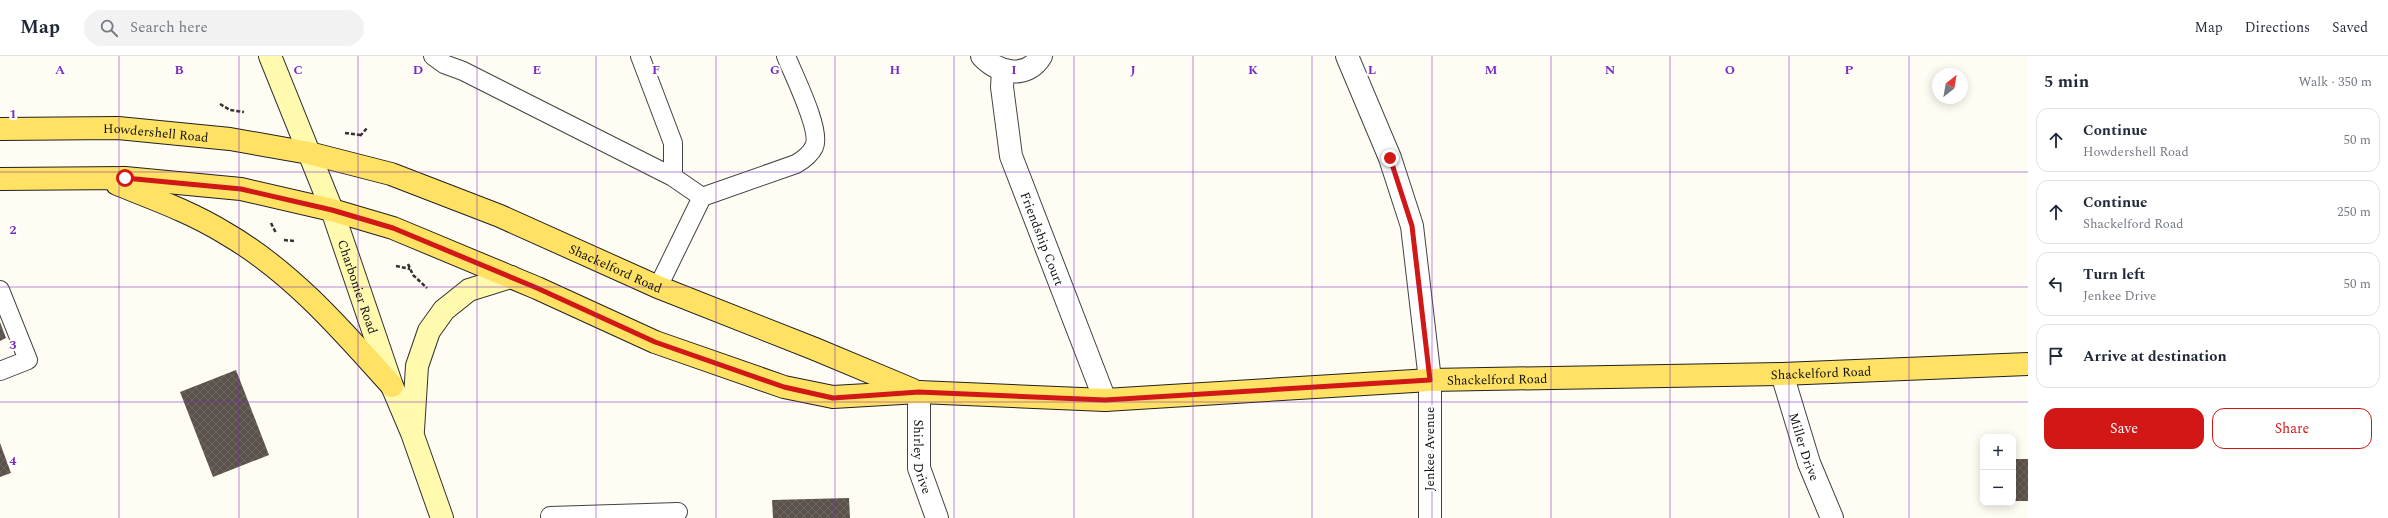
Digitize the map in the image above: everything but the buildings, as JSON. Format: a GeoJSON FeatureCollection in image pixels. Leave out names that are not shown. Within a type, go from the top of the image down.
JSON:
{"type":"FeatureCollection","features":[{"type":"Feature","properties":{"kind":"main road","name":"Charbonier Road"},"geometry":{"type":"LineString","coordinates":[[270,56],[332,210],[392,386],[412,434],[442,518]]}},
{"type":"Feature","properties":{"kind":"main road","name":"Howdershell Road"},"geometry":{"type":"LineString","coordinates":[[0,129],[118,128],[230,139],[309,153]]}},
{"type":"Feature","properties":{"kind":"main road","name":"Shackelford Road"},"geometry":{"type":"LineString","coordinates":[[309,153],[391,174],[500,216],[658,287],[919,392]]}},
{"type":"Feature","properties":{"kind":"main road"},"geometry":{"type":"LineString","coordinates":[[101,178],[183,210],[226,233],[258,254],[334,322],[392,386]]}},
{"type":"Feature","properties":{"kind":"main road"},"geometry":{"type":"LineString","coordinates":[[0,179],[125,178],[241,189],[332,210]]}},
{"type":"Feature","properties":{"kind":"main road","name":"Shackelford Road"},"geometry":{"type":"LineString","coordinates":[[332,210],[393,228],[511,277],[655,342],[784,387],[833,398],[919,392],[1105,400],[1430,380],[1782,374],[2028,364]]}},
{"type":"Feature","properties":{"kind":"main road"},"geometry":{"type":"LineString","coordinates":[[412,434],[417,366],[429,331],[444,310],[469,290],[511,277]]}},
{"type":"Feature","properties":{"kind":"street"},"geometry":{"type":"LineString","coordinates":[[982,56],[991,65],[1003,71],[1017,72],[1030,67],[1041,56]]}},
{"type":"Feature","properties":{"kind":"street","name":"Jenkee Avenue"},"geometry":{"type":"LineString","coordinates":[[1347,56],[1390,158],[1412,226],[1430,380],[1430,518]]}},
{"type":"Feature","properties":{"kind":"street","name":"Friendship Court"},"geometry":{"type":"LineString","coordinates":[[1003,71],[1002,87],[1011,156],[1105,400]]}},
{"type":"Feature","properties":{"kind":"street","name":"Miller Drive"},"geometry":{"type":"LineString","coordinates":[[1782,374],[1809,463],[1832,518]]}},
{"type":"Feature","properties":{"kind":"street","name":"Shirley Drive"},"geometry":{"type":"LineString","coordinates":[[919,392],[919,468],[937,518]]}},
{"type":"Feature","properties":{"kind":"lane"},"geometry":{"type":"LineString","coordinates":[[433,56],[444,64],[463,71],[673,177],[702,197]]}},
{"type":"Feature","properties":{"kind":"lane"},"geometry":{"type":"LineString","coordinates":[[640,56],[673,143],[673,177]]}},
{"type":"Feature","properties":{"kind":"lane"},"geometry":{"type":"LineString","coordinates":[[658,287],[702,197],[796,164],[808,156],[815,146],[815,129],[786,56]]}},
{"type":"Feature","properties":{"kind":"lane"},"geometry":{"type":"LineString","coordinates":[[0,290],[28,360],[0,371]]}},
{"type":"Feature","properties":{"kind":"lane"},"geometry":{"type":"LineString","coordinates":[[549,518],[678,512]]}},
{"type":"Feature","properties":{"kind":"path"},"geometry":{"type":"LineString","coordinates":[[220,104],[230,110],[244,112]]}},
{"type":"Feature","properties":{"kind":"path"},"geometry":{"type":"LineString","coordinates":[[360,140],[360,135],[367,128]]}},
{"type":"Feature","properties":{"kind":"path"},"geometry":{"type":"LineString","coordinates":[[341,132],[360,135]]}},
{"type":"Feature","properties":{"kind":"path"},"geometry":{"type":"LineString","coordinates":[[407,262],[413,275],[427,288]]}},
{"type":"Feature","properties":{"kind":"path"},"geometry":{"type":"LineString","coordinates":[[396,266],[410,269]]}},
{"type":"Feature","properties":{"kind":"route"},"geometry":{"type":"LineString","coordinates":[[125,178],[241,189],[332,210],[393,228],[537,288],[655,342],[784,387],[833,398],[919,392],[1105,400],[1430,380],[1423,336],[1419,283],[1412,226],[1390,158]]}}]}
